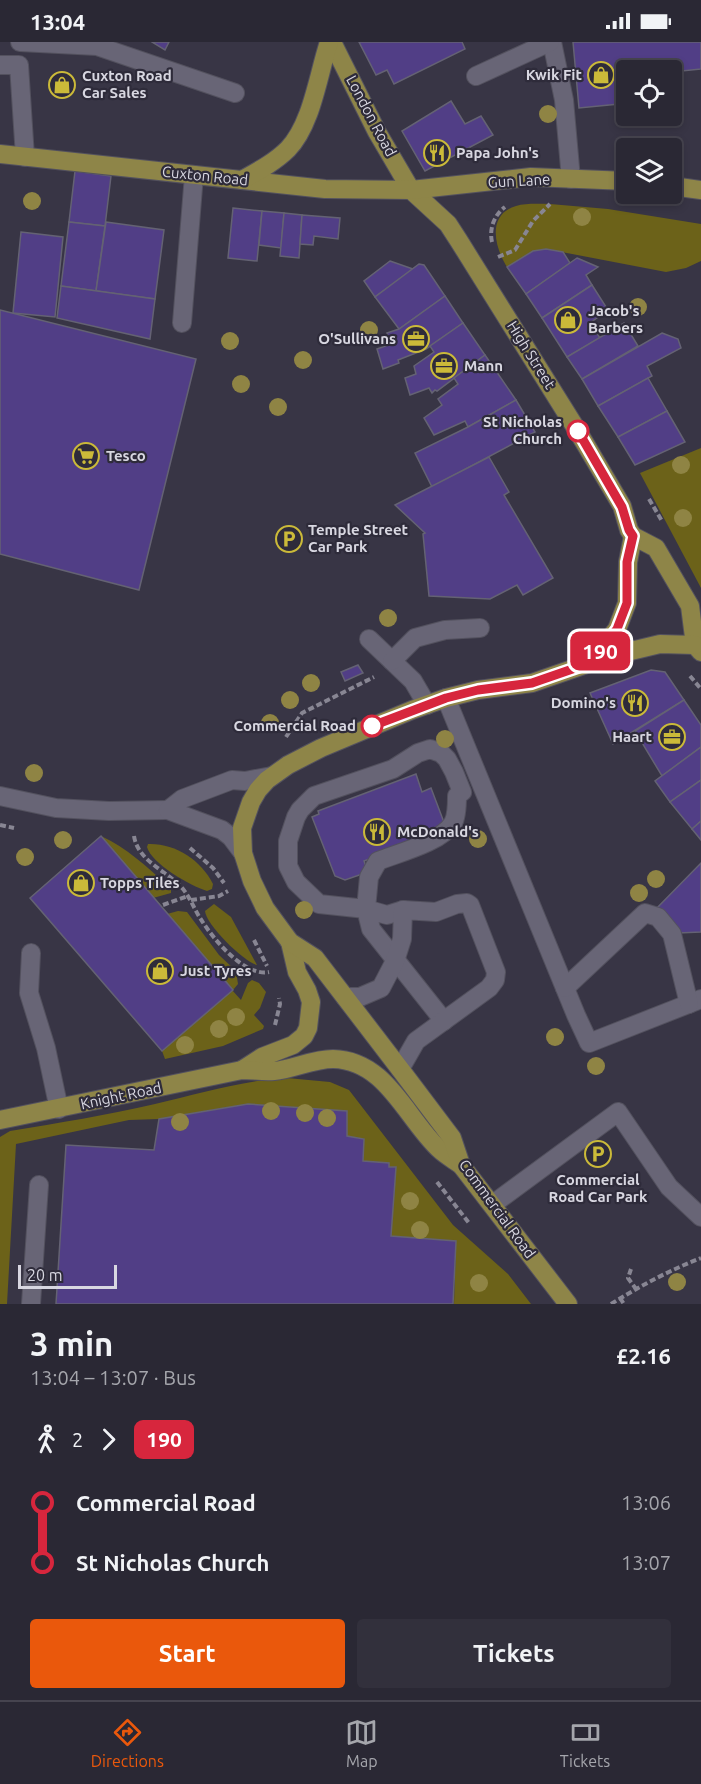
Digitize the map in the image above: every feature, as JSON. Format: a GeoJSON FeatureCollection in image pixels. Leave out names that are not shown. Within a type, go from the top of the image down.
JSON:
{"type":"FeatureCollection","features":[{"type":"Feature","properties":{"kind":"main road"},"geometry":{"type":"LineString","coordinates":[[242,180],[263,168],[288,148],[299,132],[310,112],[319,73],[331,42]]}},
{"type":"Feature","properties":{"kind":"main road","name":"London Road"},"geometry":{"type":"LineString","coordinates":[[331,42],[377,132],[411,190]]}},
{"type":"Feature","properties":{"kind":"main road","name":"Cuxton Road"},"geometry":{"type":"LineString","coordinates":[[0,154],[325,189],[411,190]]}},
{"type":"Feature","properties":{"kind":"main road","name":"Gun Lane"},"geometry":{"type":"LineString","coordinates":[[411,190],[531,177],[616,180]]}},
{"type":"Feature","properties":{"kind":"main road"},"geometry":{"type":"LineString","coordinates":[[682,187],[701,190]]}},
{"type":"Feature","properties":{"kind":"main road","name":"High Street"},"geometry":{"type":"LineString","coordinates":[[411,190],[448,224],[459,241],[617,497],[633,536]]}},
{"type":"Feature","properties":{"kind":"main road"},"geometry":{"type":"LineString","coordinates":[[633,536],[656,548],[690,606],[698,648]]}},
{"type":"Feature","properties":{"kind":"main road","name":"Commercial Road"},"geometry":{"type":"LineString","coordinates":[[587,664],[617,629],[627,603],[627,562],[633,536]]}},
{"type":"Feature","properties":{"kind":"main road","name":"Commercial Road"},"geometry":{"type":"LineString","coordinates":[[568,1304],[462,1165],[452,1138],[345,997],[315,958],[290,942],[265,908],[252,881],[243,853],[242,828],[247,811],[258,790],[288,765],[321,748],[427,705],[478,690],[532,683],[587,664],[660,644],[698,648]]}},
{"type":"Feature","properties":{"kind":"main road","name":"Knight Road"},"geometry":{"type":"LineString","coordinates":[[242,1070],[262,1057],[293,1045],[306,1032],[311,1002],[297,972],[290,942]]}},
{"type":"Feature","properties":{"kind":"main road","name":"Knight Road"},"geometry":{"type":"LineString","coordinates":[[0,1120],[242,1070],[274,1071],[334,1059],[364,1066],[393,1091],[439,1149],[462,1165]]}},
{"type":"Feature","properties":{"kind":"street"},"geometry":{"type":"LineString","coordinates":[[25,157],[19,65],[20,42],[97,46],[235,93]]}},
{"type":"Feature","properties":{"kind":"street"},"geometry":{"type":"LineString","coordinates":[[476,76],[551,42],[564,100],[563,179]]}},
{"type":"Feature","properties":{"kind":"street"},"geometry":{"type":"LineString","coordinates":[[0,65],[19,65]]}},
{"type":"Feature","properties":{"kind":"street"},"geometry":{"type":"LineString","coordinates":[[182,323],[194,175]]}},
{"type":"Feature","properties":{"kind":"street"},"geometry":{"type":"LineString","coordinates":[[392,661],[415,638],[445,630],[480,628]]}},
{"type":"Feature","properties":{"kind":"street"},"geometry":{"type":"LineString","coordinates":[[369,639],[415,683],[427,705]]}},
{"type":"Feature","properties":{"kind":"street"},"geometry":{"type":"LineString","coordinates":[[446,698],[565,988],[589,1043],[695,1002],[672,934],[658,917],[645,913],[565,988]]}},
{"type":"Feature","properties":{"kind":"street"},"geometry":{"type":"LineString","coordinates":[[400,1069],[416,1041],[444,1021],[491,987],[496,978],[494,965],[467,903],[457,904],[436,912],[403,910],[387,915],[366,909],[319,904],[296,882],[288,866],[287,854],[294,821],[300,810],[314,796],[393,769],[423,751],[435,750],[447,759],[462,792],[457,796],[453,824],[440,837],[378,861],[369,877],[366,909],[371,929],[444,1021]]}},
{"type":"Feature","properties":{"kind":"street","name":"Commercial Road"},"geometry":{"type":"LineString","coordinates":[[168,810],[182,799],[232,780],[245,781],[272,776]]}},
{"type":"Feature","properties":{"kind":"street","name":"Commercial Road"},"geometry":{"type":"LineString","coordinates":[[0,796],[57,808],[109,811],[168,810],[222,831],[231,837],[243,853]]}},
{"type":"Feature","properties":{"kind":"street"},"geometry":{"type":"LineString","coordinates":[[345,997],[360,997],[381,988],[395,961],[402,939],[403,910]]}},
{"type":"Feature","properties":{"kind":"street"},"geometry":{"type":"LineString","coordinates":[[31,953],[28,993],[46,1048],[59,1109]]}},
{"type":"Feature","properties":{"kind":"street"},"geometry":{"type":"LineString","coordinates":[[493,1204],[618,1112],[669,1187],[701,1217]]}},
{"type":"Feature","properties":{"kind":"street"},"geometry":{"type":"LineString","coordinates":[[31,1304],[39,1185]]}},
{"type":"Feature","properties":{"kind":"path"},"geometry":{"type":"LineString","coordinates":[[495,253],[499,257],[515,250],[533,221],[550,204],[563,179]]}},
{"type":"Feature","properties":{"kind":"path"},"geometry":{"type":"LineString","coordinates":[[493,244],[490,234],[497,213],[511,201]]}},
{"type":"Feature","properties":{"kind":"path"},"geometry":{"type":"LineString","coordinates":[[647,495],[662,522]]}},
{"type":"Feature","properties":{"kind":"path"},"geometry":{"type":"LineString","coordinates":[[281,741],[302,713],[372,679],[375,672]]}},
{"type":"Feature","properties":{"kind":"path"},"geometry":{"type":"LineString","coordinates":[[0,825],[17,828]]}},
{"type":"Feature","properties":{"kind":"path"},"geometry":{"type":"LineString","coordinates":[[141,835],[134,835],[140,850],[155,866],[181,886],[204,924],[222,947],[251,970],[261,974],[269,972]]}},
{"type":"Feature","properties":{"kind":"path"},"geometry":{"type":"LineString","coordinates":[[184,844],[213,868],[233,901]]}},
{"type":"Feature","properties":{"kind":"path"},"geometry":{"type":"LineString","coordinates":[[163,905],[190,898],[219,896],[228,891]]}},
{"type":"Feature","properties":{"kind":"path"},"geometry":{"type":"LineString","coordinates":[[249,932],[272,980]]}},
{"type":"Feature","properties":{"kind":"path"},"geometry":{"type":"LineString","coordinates":[[273,1031],[280,1004],[277,992]]}},
{"type":"Feature","properties":{"kind":"path"},"geometry":{"type":"LineString","coordinates":[[612,1304],[636,1289],[701,1258]]}},
{"type":"Feature","properties":{"kind":"path"},"geometry":{"type":"LineString","coordinates":[[631,1269],[628,1277],[636,1289]]}},
{"type":"Feature","properties":{"kind":"path"},"geometry":{"type":"LineString","coordinates":[[620,1298],[624,1304]]}},
{"type":"Feature","properties":{"kind":"shaded area"},"geometry":{"type":"Polygon","coordinates":[[[550,204],[608,209],[701,224],[701,261],[686,268],[666,272],[546,249],[533,251],[507,267],[497,242],[497,224],[500,217],[507,210],[516,206],[550,204]]]}},
{"type":"Feature","properties":{"kind":"shaded area"},"geometry":{"type":"Polygon","coordinates":[[[701,448],[701,588],[640,473],[701,448]]]}},
{"type":"Feature","properties":{"kind":"shaded area"},"geometry":{"type":"Polygon","coordinates":[[[101,836],[136,858],[171,889],[171,893],[153,898],[101,836]]]}},
{"type":"Feature","properties":{"kind":"shaded area"},"geometry":{"type":"Polygon","coordinates":[[[148,844],[168,846],[186,855],[202,867],[213,884],[212,889],[207,891],[200,888],[163,867],[150,853],[148,844]]]}},
{"type":"Feature","properties":{"kind":"shaded area"},"geometry":{"type":"Polygon","coordinates":[[[214,904],[231,917],[257,965],[235,950],[212,925],[205,911],[214,904]]]}},
{"type":"Feature","properties":{"kind":"shaded area"},"geometry":{"type":"Polygon","coordinates":[[[178,911],[187,912],[219,955],[236,971],[238,984],[233,990],[167,914],[178,911]]]}},
{"type":"Feature","properties":{"kind":"shaded area"},"geometry":{"type":"Polygon","coordinates":[[[252,980],[259,983],[266,992],[260,1008],[254,1015],[264,1026],[263,1029],[223,1046],[165,1059],[162,1051],[232,990],[241,1000],[248,983],[252,980]]]}},
{"type":"Feature","properties":{"kind":"shaded area"},"geometry":{"type":"Polygon","coordinates":[[[287,1078],[330,1082],[349,1090],[453,1225],[508,1274],[531,1304],[454,1304],[456,1241],[391,1236],[396,1167],[389,1167],[388,1163],[363,1161],[364,1139],[347,1136],[347,1111],[248,1104],[159,1119],[129,1120],[16,1144],[7,1304],[0,1304],[0,1137],[10,1131],[119,1112],[237,1084],[287,1078]]]}},
{"type":"Feature","properties":{"kind":"building"},"geometry":{"type":"Polygon","coordinates":[[[152,42],[169,42],[165,50],[152,42]]]}},
{"type":"Feature","properties":{"kind":"building"},"geometry":{"type":"Polygon","coordinates":[[[359,42],[462,42],[465,49],[394,84],[387,70],[376,75],[359,42]]]}},
{"type":"Feature","properties":{"kind":"building","name":"Kwik Fit"},"geometry":{"type":"Polygon","coordinates":[[[573,42],[701,42],[701,69],[682,71],[682,60],[616,60],[616,104],[579,108],[573,42]]]}},
{"type":"Feature","properties":{"kind":"building","name":"Papa John's"},"geometry":{"type":"Polygon","coordinates":[[[451,101],[465,124],[481,116],[493,135],[425,171],[402,131],[451,101]]]}},
{"type":"Feature","properties":{"kind":"building"},"geometry":{"type":"Polygon","coordinates":[[[75,171],[111,176],[105,226],[69,222],[75,171]]]}},
{"type":"Feature","properties":{"kind":"building"},"geometry":{"type":"Polygon","coordinates":[[[233,208],[262,211],[257,261],[228,258],[233,208]]]}},
{"type":"Feature","properties":{"kind":"building"},"geometry":{"type":"Polygon","coordinates":[[[262,211],[284,213],[281,248],[259,245],[262,211]]]}},
{"type":"Feature","properties":{"kind":"building"},"geometry":{"type":"Polygon","coordinates":[[[284,213],[302,215],[299,258],[280,256],[284,213]]]}},
{"type":"Feature","properties":{"kind":"building"},"geometry":{"type":"Polygon","coordinates":[[[302,215],[340,218],[338,239],[314,236],[313,245],[300,244],[302,215]]]}},
{"type":"Feature","properties":{"kind":"building"},"geometry":{"type":"Polygon","coordinates":[[[69,222],[105,226],[96,291],[61,286],[69,222]]]}},
{"type":"Feature","properties":{"kind":"building"},"geometry":{"type":"Polygon","coordinates":[[[106,222],[164,230],[155,299],[96,291],[106,222]]]}},
{"type":"Feature","properties":{"kind":"building"},"geometry":{"type":"Polygon","coordinates":[[[21,232],[63,237],[55,317],[13,313],[21,232]]]}},
{"type":"Feature","properties":{"kind":"building"},"geometry":{"type":"Polygon","coordinates":[[[546,249],[563,252],[570,263],[526,294],[507,267],[533,251],[546,249]]]}},
{"type":"Feature","properties":{"kind":"building"},"geometry":{"type":"Polygon","coordinates":[[[577,258],[598,267],[586,275],[592,285],[542,318],[526,294],[577,258]]]}},
{"type":"Feature","properties":{"kind":"building"},"geometry":{"type":"Polygon","coordinates":[[[390,261],[413,269],[375,297],[364,281],[390,261]]]}},
{"type":"Feature","properties":{"kind":"building"},"geometry":{"type":"Polygon","coordinates":[[[419,264],[424,265],[445,296],[399,329],[375,297],[419,264]]]}},
{"type":"Feature","properties":{"kind":"building","name":"Jacob's Barbers"},"geometry":{"type":"Polygon","coordinates":[[[592,285],[608,310],[590,323],[600,338],[567,357],[542,318],[592,285]]]}},
{"type":"Feature","properties":{"kind":"building"},"geometry":{"type":"Polygon","coordinates":[[[61,286],[155,299],[150,339],[57,318],[61,286]]]}},
{"type":"Feature","properties":{"kind":"building"},"geometry":{"type":"Polygon","coordinates":[[[445,296],[463,323],[426,349],[398,360],[399,363],[383,369],[377,349],[391,344],[387,333],[399,329],[445,296]]]}},
{"type":"Feature","properties":{"kind":"building","name":"Tesco"},"geometry":{"type":"Polygon","coordinates":[[[0,310],[196,359],[139,590],[0,554],[0,310]]]}},
{"type":"Feature","properties":{"kind":"building"},"geometry":{"type":"Polygon","coordinates":[[[463,323],[485,355],[437,391],[432,393],[429,388],[410,395],[405,378],[416,374],[414,366],[434,352],[430,346],[463,323]]]}},
{"type":"Feature","properties":{"kind":"building"},"geometry":{"type":"Polygon","coordinates":[[[624,323],[638,346],[582,379],[567,357],[624,323]]]}},
{"type":"Feature","properties":{"kind":"building"},"geometry":{"type":"Polygon","coordinates":[[[662,333],[678,339],[681,348],[647,366],[652,376],[598,406],[582,379],[662,333]]]}},
{"type":"Feature","properties":{"kind":"building"},"geometry":{"type":"Polygon","coordinates":[[[485,355],[516,400],[468,427],[465,421],[434,435],[424,418],[442,405],[438,399],[458,384],[454,378],[485,355]]]}},
{"type":"Feature","properties":{"kind":"building"},"geometry":{"type":"Polygon","coordinates":[[[648,378],[667,411],[618,437],[598,406],[648,378]]]}},
{"type":"Feature","properties":{"kind":"building"},"geometry":{"type":"Polygon","coordinates":[[[516,400],[535,432],[432,487],[415,453],[516,400]]]}},
{"type":"Feature","properties":{"kind":"building"},"geometry":{"type":"Polygon","coordinates":[[[667,411],[685,442],[635,465],[618,437],[667,411]]]}},
{"type":"Feature","properties":{"kind":"building"},"geometry":{"type":"Polygon","coordinates":[[[489,457],[509,492],[504,495],[553,578],[523,595],[517,585],[490,599],[429,596],[423,534],[425,533],[395,505],[489,457]]]}},
{"type":"Feature","properties":{"kind":"building"},"geometry":{"type":"Polygon","coordinates":[[[358,665],[363,673],[345,681],[341,672],[358,665]]]}},
{"type":"Feature","properties":{"kind":"building"},"geometry":{"type":"Polygon","coordinates":[[[651,670],[665,672],[684,700],[613,744],[590,693],[651,670]]]}},
{"type":"Feature","properties":{"kind":"building"},"geometry":{"type":"Polygon","coordinates":[[[684,700],[701,725],[701,747],[662,776],[635,731],[684,700]]]}},
{"type":"Feature","properties":{"kind":"building"},"geometry":{"type":"Polygon","coordinates":[[[701,747],[701,780],[670,802],[655,781],[701,747]]]}},
{"type":"Feature","properties":{"kind":"building","name":"McDonald's"},"geometry":{"type":"Polygon","coordinates":[[[416,774],[422,792],[431,788],[445,825],[428,838],[364,861],[368,872],[345,880],[335,876],[312,817],[319,814],[318,811],[416,774]]]}},
{"type":"Feature","properties":{"kind":"building"},"geometry":{"type":"Polygon","coordinates":[[[701,780],[701,821],[692,829],[670,802],[701,780]]]}},
{"type":"Feature","properties":{"kind":"building"},"geometry":{"type":"Polygon","coordinates":[[[701,821],[701,840],[692,829],[701,821]]]}},
{"type":"Feature","properties":{"kind":"building"},"geometry":{"type":"Polygon","coordinates":[[[101,836],[233,990],[162,1051],[30,898],[101,836]]]}},
{"type":"Feature","properties":{"kind":"building"},"geometry":{"type":"Polygon","coordinates":[[[701,863],[701,932],[678,933],[654,911],[701,863]]]}},
{"type":"Feature","properties":{"kind":"building"},"geometry":{"type":"Polygon","coordinates":[[[248,1104],[347,1111],[347,1136],[364,1139],[363,1161],[389,1163],[389,1167],[396,1167],[391,1236],[456,1241],[453,1304],[56,1304],[66,1145],[154,1150],[159,1119],[248,1104]]]}},
{"type":"Feature","properties":{"kind":"bus line","name":"190"},"geometry":{"type":"LineString","coordinates":[[372,726],[446,698],[478,690],[532,683],[587,664],[617,629],[627,603],[627,562],[633,536],[622,507],[578,431]]}},
{"type":"Feature","properties":{"kind":"place","name":"Kwik Fit"},"geometry":{"type":"Point","coordinates":[601,75]}},
{"type":"Feature","properties":{"kind":"place","name":"Cuxton Road Car Sales"},"geometry":{"type":"Point","coordinates":[62,85]}},
{"type":"Feature","properties":{"kind":"place","name":"Papa John's"},"geometry":{"type":"Point","coordinates":[437,153]}},
{"type":"Feature","properties":{"kind":"place","name":"Jacob's Barbers"},"geometry":{"type":"Point","coordinates":[568,320]}},
{"type":"Feature","properties":{"kind":"place","name":"O'Sullivans"},"geometry":{"type":"Point","coordinates":[416,339]}},
{"type":"Feature","properties":{"kind":"place","name":"Mann"},"geometry":{"type":"Point","coordinates":[444,366]}},
{"type":"Feature","properties":{"kind":"place","name":"St Nicholas Church"},"geometry":{"type":"Point","coordinates":[578,431]}},
{"type":"Feature","properties":{"kind":"place","name":"Tesco"},"geometry":{"type":"Point","coordinates":[86,456]}},
{"type":"Feature","properties":{"kind":"place","name":"Temple Street Car Park"},"geometry":{"type":"Point","coordinates":[289,539]}},
{"type":"Feature","properties":{"kind":"place","name":"Domino's"},"geometry":{"type":"Point","coordinates":[635,703]}},
{"type":"Feature","properties":{"kind":"place","name":"Commercial Road"},"geometry":{"type":"Point","coordinates":[372,726]}},
{"type":"Feature","properties":{"kind":"place","name":"Haart"},"geometry":{"type":"Point","coordinates":[672,737]}},
{"type":"Feature","properties":{"kind":"place","name":"McDonald's"},"geometry":{"type":"Point","coordinates":[377,832]}},
{"type":"Feature","properties":{"kind":"place","name":"Topps Tiles"},"geometry":{"type":"Point","coordinates":[81,883]}},
{"type":"Feature","properties":{"kind":"place","name":"Just Tyres"},"geometry":{"type":"Point","coordinates":[160,971]}},
{"type":"Feature","properties":{"kind":"place","name":"Commercial Road Car Park"},"geometry":{"type":"Point","coordinates":[598,1154]}}]}
